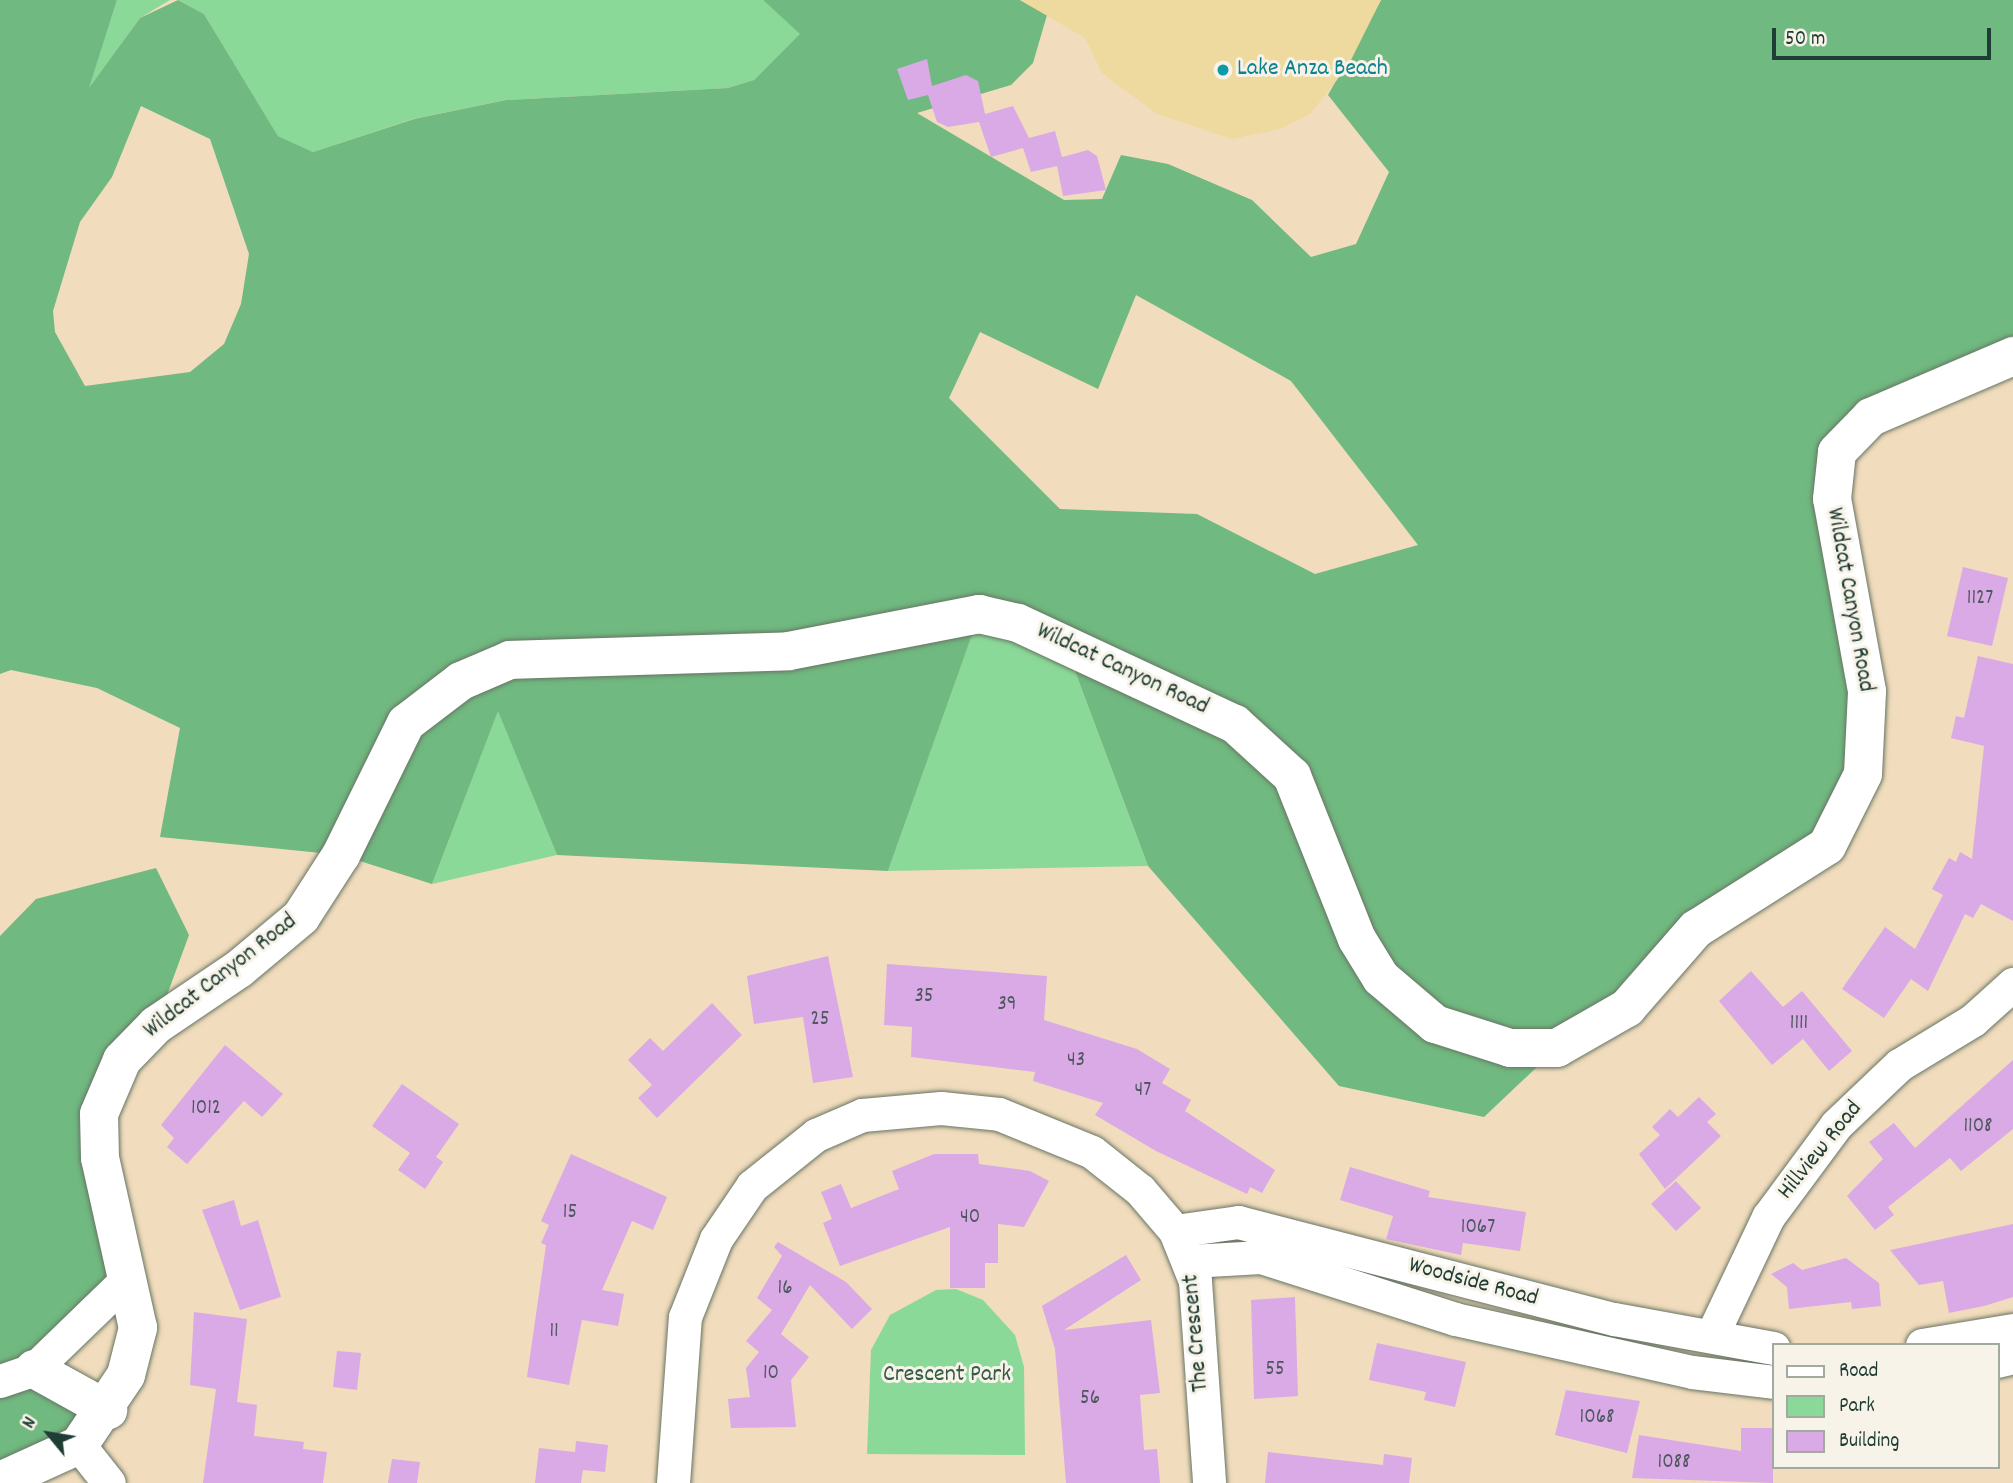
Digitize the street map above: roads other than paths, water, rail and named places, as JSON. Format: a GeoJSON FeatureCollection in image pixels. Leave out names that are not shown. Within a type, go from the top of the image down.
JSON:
{"type":"FeatureCollection","features":[{"type":"Feature","properties":{"kind":"street","name":"Wildcat Canyon Road"},"geometry":{"type":"LineString","coordinates":[[0,1481],[79,1445],[108,1410],[126,1375],[138,1328],[100,1158],[99,1114],[122,1060],[156,1025],[239,969],[301,917],[341,855],[406,723],[461,681],[509,660],[789,651],[979,614],[1063,639],[1235,724],[1292,776],[1357,939],[1381,978],[1409,1003],[1466,1038],[1510,1048],[1557,1048],[1627,1008],[1696,929],[1827,846],[1863,774],[1867,691],[1832,499],[1837,452],[1871,417],[2013,356]]}},
{"type":"Feature","properties":{"kind":"street","name":"Hillview Road"},"geometry":{"type":"LineString","coordinates":[[1712,1335],[1768,1217],[1836,1125],[1899,1065],[1973,1020],[2013,984]]}},
{"type":"Feature","properties":{"kind":"street","name":"The Crescent"},"geometry":{"type":"LineString","coordinates":[[673,1483],[685,1317],[697,1277],[752,1186],[816,1135],[862,1115],[899,1110],[999,1114],[1092,1152],[1140,1190],[1175,1231],[1190,1261],[1209,1483]]}},
{"type":"Feature","properties":{"kind":"street","name":"Woodside Road"},"geometry":{"type":"LineString","coordinates":[[1175,1231],[1237,1222],[1614,1320],[1712,1335],[1772,1348]]}},
{"type":"Feature","properties":{"kind":"street","name":"Woodside Road"},"geometry":{"type":"LineString","coordinates":[[1190,1261],[1261,1257],[1455,1319],[1692,1372],[1772,1382]]}},
{"type":"Feature","properties":{"kind":"street"},"geometry":{"type":"LineString","coordinates":[[108,1410],[17,1375],[127,1279]]}},
{"type":"Feature","properties":{"kind":"street"},"geometry":{"type":"LineString","coordinates":[[1934,1343],[2013,1330]]}},
{"type":"Feature","properties":{"kind":"street"},"geometry":{"type":"LineString","coordinates":[[79,1445],[109,1483]]}},
{"type":"Feature","properties":{"kind":"place","name":"Lake Anza Beach"},"geometry":{"type":"Point","coordinates":[1223,70]}},
{"type":"Feature","properties":{"kind":"park label","name":"Crescent Park"},"geometry":{"type":"Point","coordinates":[947,1376]}}]}
